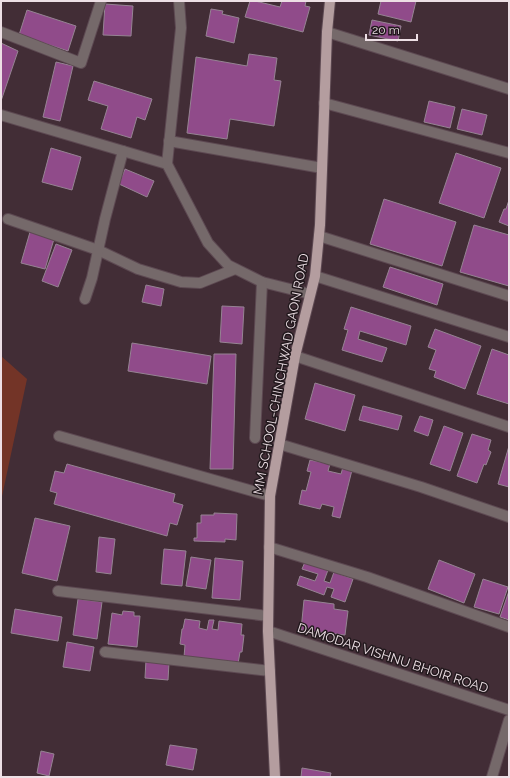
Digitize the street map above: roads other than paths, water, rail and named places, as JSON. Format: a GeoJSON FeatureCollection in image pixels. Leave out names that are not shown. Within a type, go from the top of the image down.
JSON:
{"type":"FeatureCollection","features":[{"type":"Feature","properties":{"kind":"main road","name":"MM SCHOOL-CHINCHWAD GAON ROAD"},"geometry":{"type":"LineString","coordinates":[[275,777],[268,631],[270,496],[295,356],[315,276],[320,225],[327,32],[330,1]]}},
{"type":"Feature","properties":{"kind":"street"},"geometry":{"type":"LineString","coordinates":[[1,32],[82,63],[101,1]]}},
{"type":"Feature","properties":{"kind":"street"},"geometry":{"type":"LineString","coordinates":[[179,1],[182,28],[167,164],[208,242],[228,265],[262,282],[310,294]]}},
{"type":"Feature","properties":{"kind":"street"},"geometry":{"type":"LineString","coordinates":[[327,32],[509,89]]}},
{"type":"Feature","properties":{"kind":"street"},"geometry":{"type":"LineString","coordinates":[[324,102],[509,153]]}},
{"type":"Feature","properties":{"kind":"street"},"geometry":{"type":"LineString","coordinates":[[1,115],[167,164]]}},
{"type":"Feature","properties":{"kind":"street"},"geometry":{"type":"LineString","coordinates":[[169,141],[322,168]]}},
{"type":"Feature","properties":{"kind":"street"},"geometry":{"type":"LineString","coordinates":[[85,300],[92,278],[105,219],[123,152]]}},
{"type":"Feature","properties":{"kind":"street"},"geometry":{"type":"LineString","coordinates":[[8,219],[98,250],[138,269],[181,282],[200,283],[235,269]]}},
{"type":"Feature","properties":{"kind":"street"},"geometry":{"type":"LineString","coordinates":[[319,236],[509,296]]}},
{"type":"Feature","properties":{"kind":"street"},"geometry":{"type":"LineString","coordinates":[[315,276],[509,337]]}},
{"type":"Feature","properties":{"kind":"street"},"geometry":{"type":"LineString","coordinates":[[255,438],[262,282]]}},
{"type":"Feature","properties":{"kind":"street"},"geometry":{"type":"LineString","coordinates":[[295,356],[509,427]]}},
{"type":"Feature","properties":{"kind":"street"},"geometry":{"type":"LineString","coordinates":[[59,436],[270,496]]}},
{"type":"Feature","properties":{"kind":"street"},"geometry":{"type":"LineString","coordinates":[[279,444],[421,487],[509,518]]}},
{"type":"Feature","properties":{"kind":"street"},"geometry":{"type":"LineString","coordinates":[[269,547],[367,577],[509,627]]}},
{"type":"Feature","properties":{"kind":"street"},"geometry":{"type":"LineString","coordinates":[[58,592],[268,616]]}},
{"type":"Feature","properties":{"kind":"street","name":"DAMODAR VISHNU BHOIR ROAD"},"geometry":{"type":"LineString","coordinates":[[268,631],[509,710]]}},
{"type":"Feature","properties":{"kind":"street"},"geometry":{"type":"LineString","coordinates":[[105,652],[270,671]]}},
{"type":"Feature","properties":{"kind":"street"},"geometry":{"type":"LineString","coordinates":[[492,777],[509,720]]}}]}
